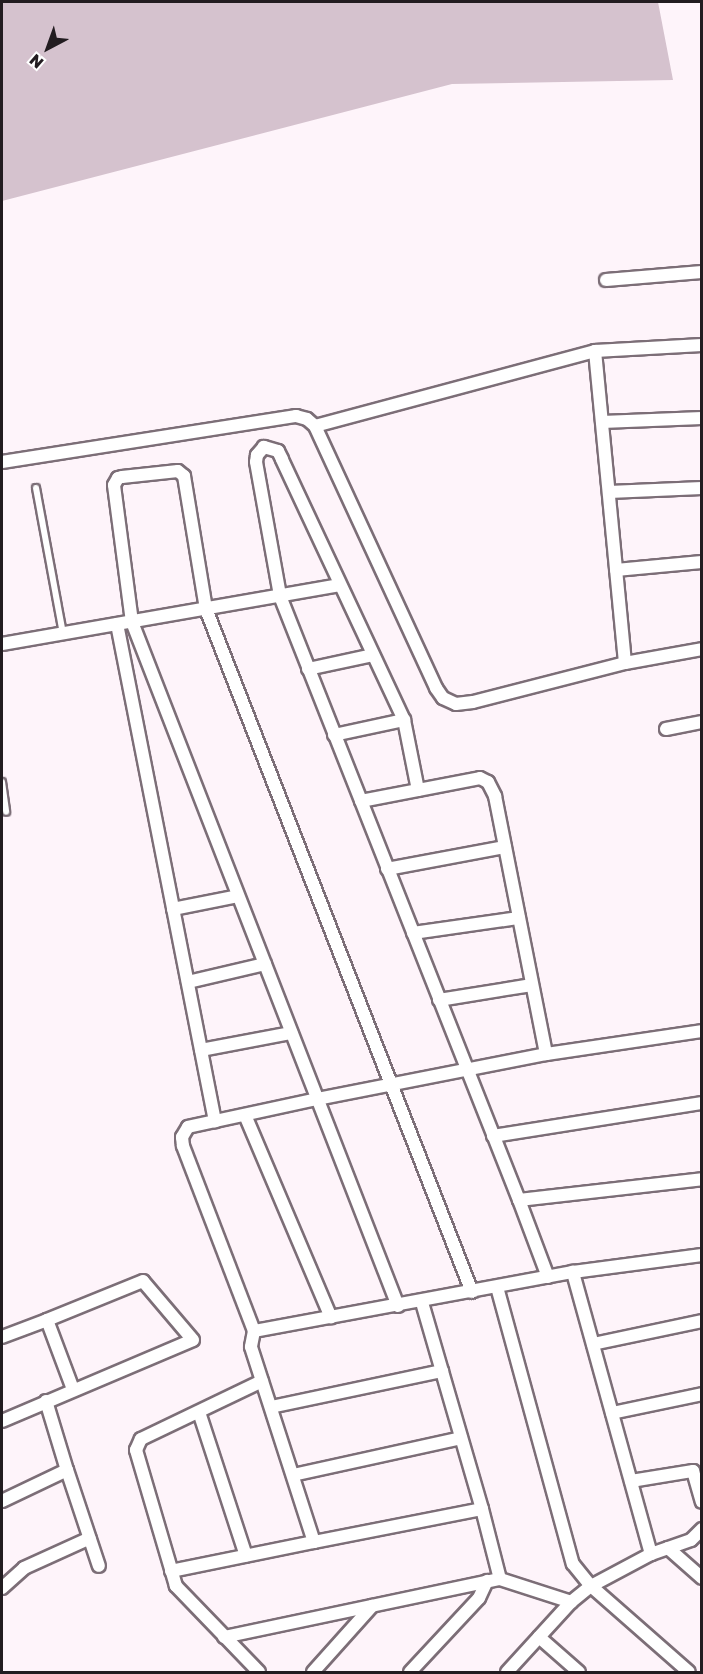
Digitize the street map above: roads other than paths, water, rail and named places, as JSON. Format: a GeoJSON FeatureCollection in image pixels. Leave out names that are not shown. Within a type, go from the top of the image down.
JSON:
{"type":"FeatureCollection","features":[{"type":"Feature","properties":{"kind":"street"},"geometry":{"type":"LineString","coordinates":[[606,280],[702,272]]}},
{"type":"Feature","properties":{"kind":"street"},"geometry":{"type":"LineString","coordinates":[[315,426],[595,351],[702,345]]}},
{"type":"Feature","properties":{"kind":"street"},"geometry":{"type":"LineString","coordinates":[[595,351],[625,663]]}},
{"type":"Feature","properties":{"kind":"street"},"geometry":{"type":"LineString","coordinates":[[2,462],[296,417],[307,419],[315,426],[436,688],[443,698],[456,704],[473,702],[625,663],[702,650]]}},
{"type":"Feature","properties":{"kind":"street"},"geometry":{"type":"LineString","coordinates":[[602,422],[702,418]]}},
{"type":"Feature","properties":{"kind":"street"},"geometry":{"type":"LineString","coordinates":[[418,790],[404,720],[278,451],[264,447],[257,455],[256,462],[279,596],[548,1277]]}},
{"type":"Feature","properties":{"kind":"street"},"geometry":{"type":"LineString","coordinates":[[398,1306],[132,622],[114,485],[118,478],[178,471],[184,476],[206,609],[393,1084],[472,1292]]}},
{"type":"Feature","properties":{"kind":"street"},"geometry":{"type":"LineString","coordinates":[[609,492],[702,488]]}},
{"type":"Feature","properties":{"kind":"street"},"geometry":{"type":"LineString","coordinates":[[616,570],[702,562]]}},
{"type":"Feature","properties":{"kind":"street"},"geometry":{"type":"LineString","coordinates":[[2,644],[340,585]]}},
{"type":"Feature","properties":{"kind":"street"},"geometry":{"type":"LineString","coordinates":[[117,624],[215,1121]]}},
{"type":"Feature","properties":{"kind":"street"},"geometry":{"type":"LineString","coordinates":[[308,669],[373,655]]}},
{"type":"Feature","properties":{"kind":"street"},"geometry":{"type":"LineString","coordinates":[[334,735],[404,720]]}},
{"type":"Feature","properties":{"kind":"street"},"geometry":{"type":"LineString","coordinates":[[666,729],[702,722]]}},
{"type":"Feature","properties":{"kind":"street"},"geometry":{"type":"LineString","coordinates":[[361,801],[480,778],[488,782],[495,796],[546,1054]]}},
{"type":"Feature","properties":{"kind":"street"},"geometry":{"type":"LineString","coordinates":[[387,869],[505,847]]}},
{"type":"Feature","properties":{"kind":"street"},"geometry":{"type":"LineString","coordinates":[[173,909],[238,896]]}},
{"type":"Feature","properties":{"kind":"street"},"geometry":{"type":"LineString","coordinates":[[413,933],[519,918]]}},
{"type":"Feature","properties":{"kind":"street"},"geometry":{"type":"LineString","coordinates":[[188,982],[265,964]]}},
{"type":"Feature","properties":{"kind":"street"},"geometry":{"type":"LineString","coordinates":[[439,1000],[532,985]]}},
{"type":"Feature","properties":{"kind":"street"},"geometry":{"type":"LineString","coordinates":[[314,1542],[251,1347],[254,1331],[183,1146],[184,1131],[188,1127],[215,1121],[467,1069],[546,1054],[702,1031]]}},
{"type":"Feature","properties":{"kind":"street"},"geometry":{"type":"LineString","coordinates":[[201,1050],[291,1032]]}},
{"type":"Feature","properties":{"kind":"street"},"geometry":{"type":"LineString","coordinates":[[493,1136],[702,1104]]}},
{"type":"Feature","properties":{"kind":"street"},"geometry":{"type":"LineString","coordinates":[[245,1115],[331,1318]]}},
{"type":"Feature","properties":{"kind":"street"},"geometry":{"type":"LineString","coordinates":[[519,1200],[702,1179]]}},
{"type":"Feature","properties":{"kind":"street"},"geometry":{"type":"LineString","coordinates":[[254,1331],[422,1302],[573,1272],[702,1255]]}},
{"type":"Feature","properties":{"kind":"street"},"geometry":{"type":"LineString","coordinates":[[573,1272],[651,1554]]}},
{"type":"Feature","properties":{"kind":"street"},"geometry":{"type":"LineString","coordinates":[[2,1337],[143,1281],[193,1340],[2,1421]]}},
{"type":"Feature","properties":{"kind":"street"},"geometry":{"type":"LineString","coordinates":[[497,1287],[573,1564],[591,1586],[689,1672]]}},
{"type":"Feature","properties":{"kind":"street"},"geometry":{"type":"LineString","coordinates":[[410,1672],[494,1580],[482,1509],[422,1302]]}},
{"type":"Feature","properties":{"kind":"street"},"geometry":{"type":"LineString","coordinates":[[46,1320],[74,1389]]}},
{"type":"Feature","properties":{"kind":"street"},"geometry":{"type":"LineString","coordinates":[[593,1344],[702,1321]]}},
{"type":"Feature","properties":{"kind":"street"},"geometry":{"type":"LineString","coordinates":[[271,1407],[442,1371]]}},
{"type":"Feature","properties":{"kind":"street"},"geometry":{"type":"LineString","coordinates":[[259,1672],[176,1586],[136,1450],[141,1439],[262,1381]]}},
{"type":"Feature","properties":{"kind":"street"},"geometry":{"type":"LineString","coordinates":[[612,1413],[702,1394]]}},
{"type":"Feature","properties":{"kind":"street"},"geometry":{"type":"LineString","coordinates":[[46,1401],[99,1566]]}},
{"type":"Feature","properties":{"kind":"street"},"geometry":{"type":"LineString","coordinates":[[199,1412],[246,1556]]}},
{"type":"Feature","properties":{"kind":"street"},"geometry":{"type":"LineString","coordinates":[[293,1475],[461,1438]]}},
{"type":"Feature","properties":{"kind":"street"},"geometry":{"type":"LineString","coordinates":[[2,1500],[67,1470]]}},
{"type":"Feature","properties":{"kind":"street"},"geometry":{"type":"LineString","coordinates":[[631,1481],[697,1470],[702,1502]]}},
{"type":"Feature","properties":{"kind":"street"},"geometry":{"type":"LineString","coordinates":[[171,1572],[482,1509]]}},
{"type":"Feature","properties":{"kind":"street"},"geometry":{"type":"LineString","coordinates":[[507,1672],[571,1602],[591,1586],[651,1554],[691,1539],[702,1529]]}},
{"type":"Feature","properties":{"kind":"street"},"geometry":{"type":"LineString","coordinates":[[2,1588],[24,1569],[90,1538]]}},
{"type":"Feature","properties":{"kind":"street"},"geometry":{"type":"LineString","coordinates":[[668,1548],[702,1578]]}},
{"type":"Feature","properties":{"kind":"street"},"geometry":{"type":"LineString","coordinates":[[224,1637],[494,1580],[571,1602]]}},
{"type":"Feature","properties":{"kind":"street"},"geometry":{"type":"LineString","coordinates":[[313,1672],[372,1606]]}},
{"type":"Feature","properties":{"kind":"street"},"geometry":{"type":"LineString","coordinates":[[539,1637],[579,1672]]}},
{"type":"Feature","properties":{"kind":"lane"},"geometry":{"type":"LineString","coordinates":[[36,488],[64,634]]}},
{"type":"Feature","properties":{"kind":"lane"},"geometry":{"type":"LineString","coordinates":[[2,782],[6,812]]}}]}
